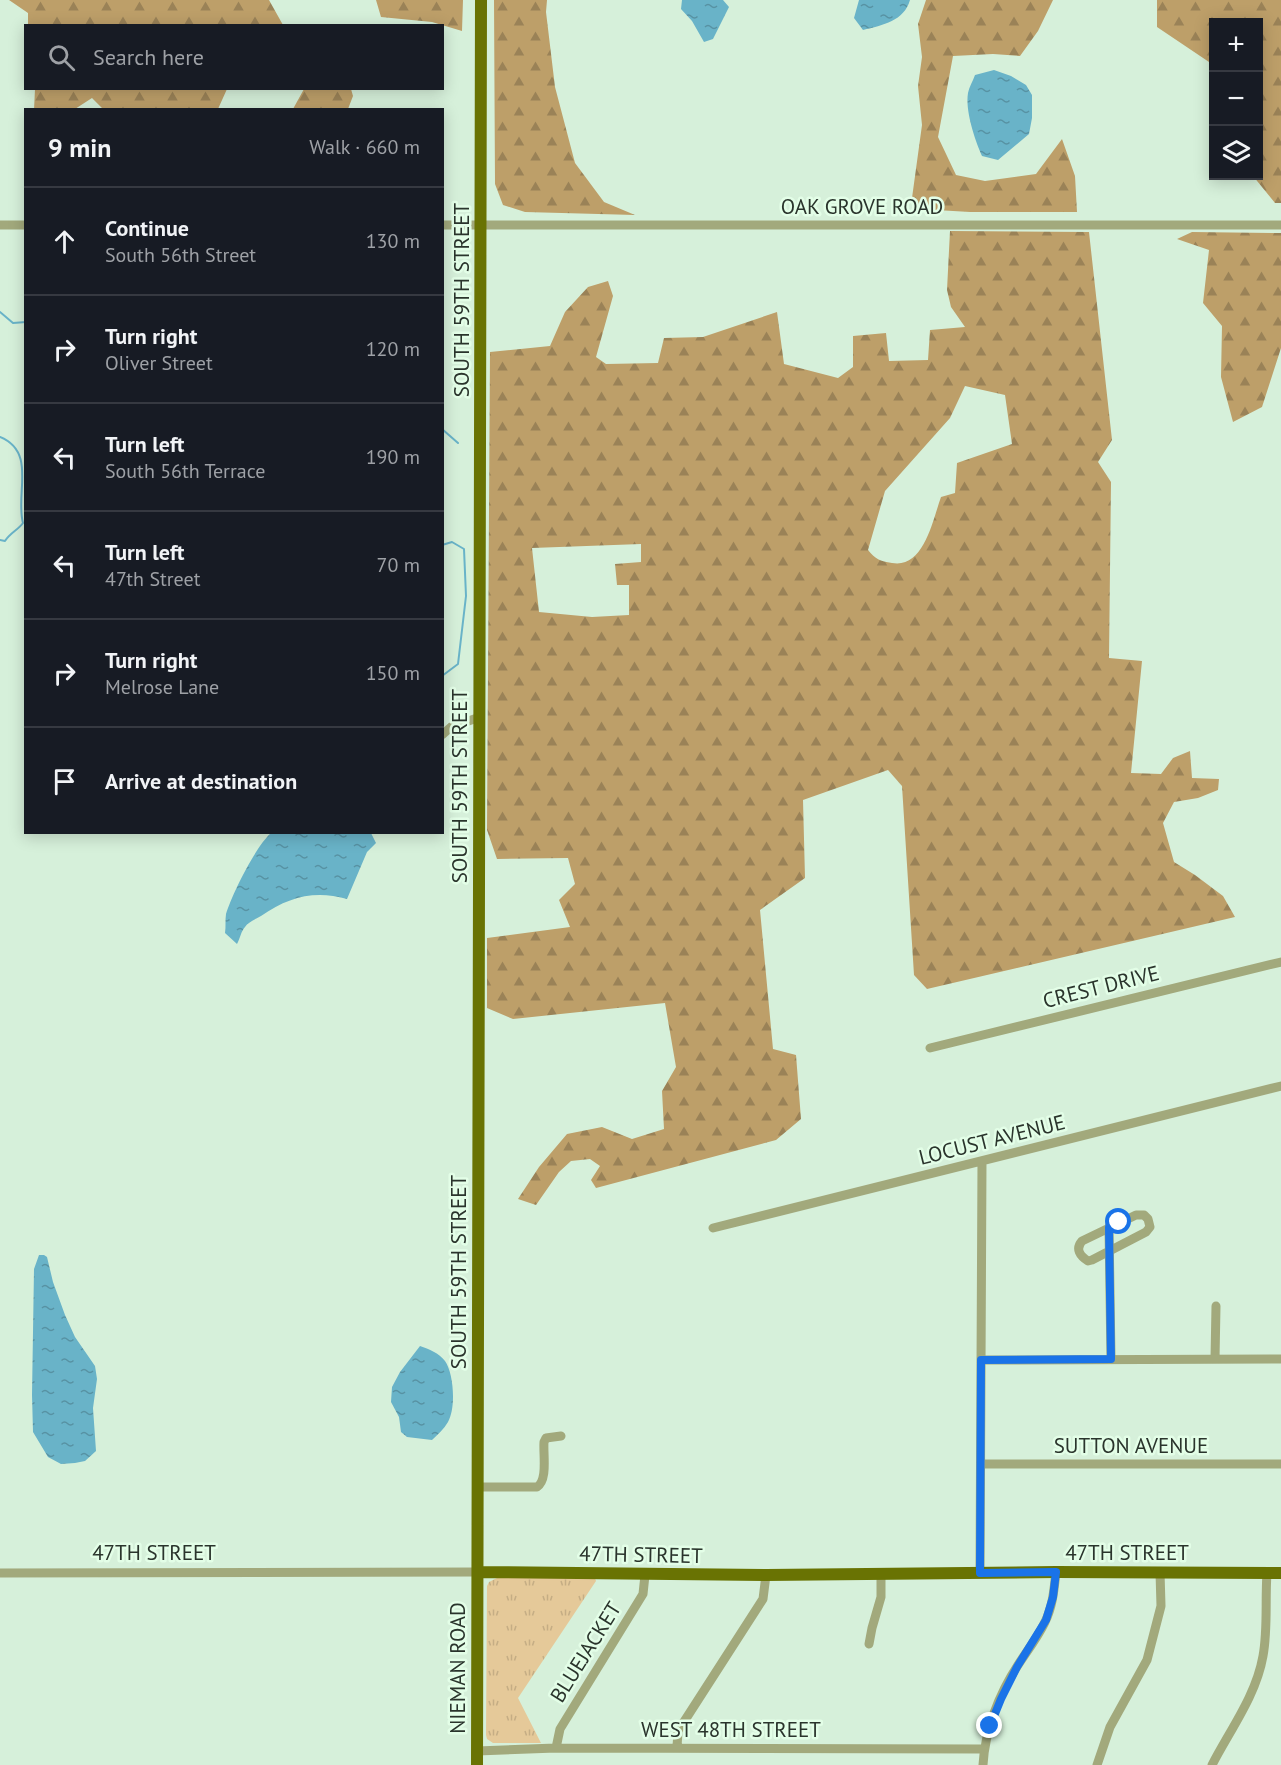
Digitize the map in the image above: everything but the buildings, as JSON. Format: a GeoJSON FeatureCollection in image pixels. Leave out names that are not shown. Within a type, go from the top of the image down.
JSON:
{"type":"FeatureCollection","features":[{"type":"Feature","properties":{"kind":"main road","name":"SOUTH 59TH STREET"},"geometry":{"type":"LineString","coordinates":[[478,1572],[481,0]]}},
{"type":"Feature","properties":{"kind":"main road","name":"47TH STREET"},"geometry":{"type":"LineString","coordinates":[[478,1572],[645,1575],[1281,1573]]}},
{"type":"Feature","properties":{"kind":"main road","name":"NIEMAN ROAD"},"geometry":{"type":"LineString","coordinates":[[477,1765],[478,1572]]}},
{"type":"Feature","properties":{"kind":"street"},"geometry":{"type":"LineString","coordinates":[[0,225],[24,225]]}},
{"type":"Feature","properties":{"kind":"street","name":"OAK GROVE ROAD"},"geometry":{"type":"LineString","coordinates":[[444,225],[1281,225]]}},
{"type":"Feature","properties":{"kind":"street"},"geometry":{"type":"LineString","coordinates":[[444,733],[451,727],[480,717]]}},
{"type":"Feature","properties":{"kind":"street","name":"CREST DRIVE"},"geometry":{"type":"LineString","coordinates":[[930,1048],[1281,962]]}},
{"type":"Feature","properties":{"kind":"street","name":"LOCUST AVENUE"},"geometry":{"type":"LineString","coordinates":[[713,1228],[1281,1086]]}},
{"type":"Feature","properties":{"kind":"street"},"geometry":{"type":"LineString","coordinates":[[980,1573],[982,1161]]}},
{"type":"Feature","properties":{"kind":"street"},"geometry":{"type":"LineString","coordinates":[[1136,1215],[1144,1215],[1150,1227],[1138,1237],[1109,1251],[1088,1261],[1081,1257],[1079,1245],[1082,1241],[1109,1227],[1136,1215]]}},
{"type":"Feature","properties":{"kind":"street"},"geometry":{"type":"LineString","coordinates":[[1109,1227],[1111,1359]]}},
{"type":"Feature","properties":{"kind":"street"},"geometry":{"type":"LineString","coordinates":[[1215,1359],[1216,1306]]}},
{"type":"Feature","properties":{"kind":"street"},"geometry":{"type":"LineString","coordinates":[[981,1360],[1281,1359]]}},
{"type":"Feature","properties":{"kind":"street"},"geometry":{"type":"LineString","coordinates":[[478,1487],[537,1487],[543,1478],[544,1442],[550,1436],[561,1437]]}},
{"type":"Feature","properties":{"kind":"street","name":"SUTTON AVENUE"},"geometry":{"type":"LineString","coordinates":[[981,1464],[1281,1464]]}},
{"type":"Feature","properties":{"kind":"street","name":"47TH STREET"},"geometry":{"type":"LineString","coordinates":[[0,1573],[478,1572]]}},
{"type":"Feature","properties":{"kind":"street"},"geometry":{"type":"LineString","coordinates":[[983,1765],[984,1749],[990,1726],[1001,1699],[1017,1667],[1046,1620],[1053,1597],[1056,1572]]}},
{"type":"Feature","properties":{"kind":"street"},"geometry":{"type":"LineString","coordinates":[[1097,1765],[1110,1727],[1147,1660],[1161,1606],[1160,1572]]}},
{"type":"Feature","properties":{"kind":"street"},"geometry":{"type":"LineString","coordinates":[[1212,1765],[1257,1679],[1265,1641],[1267,1573]]}},
{"type":"Feature","properties":{"kind":"street","name":"BLUEJACKET"},"geometry":{"type":"LineString","coordinates":[[556,1748],[560,1729],[643,1594],[645,1575]]}},
{"type":"Feature","properties":{"kind":"street"},"geometry":{"type":"LineString","coordinates":[[677,1747],[678,1731],[763,1599],[766,1575]]}},
{"type":"Feature","properties":{"kind":"street"},"geometry":{"type":"LineString","coordinates":[[869,1644],[881,1597],[881,1575]]}},
{"type":"Feature","properties":{"kind":"street","name":"WEST 48TH STREET"},"geometry":{"type":"LineString","coordinates":[[477,1751],[677,1747],[984,1749]]}},
{"type":"Feature","properties":{"kind":"green space"},"geometry":{"type":"Polygon","coordinates":[[[9,0],[269,0],[282,24],[28,24],[28,13],[9,0]]]}},
{"type":"Feature","properties":{"kind":"green space"},"geometry":{"type":"Polygon","coordinates":[[[376,0],[463,0],[462,31],[444,24],[381,17],[376,0]]]}},
{"type":"Feature","properties":{"kind":"green space"},"geometry":{"type":"Polygon","coordinates":[[[494,0],[547,0],[546,12],[555,87],[575,163],[604,202],[635,215],[525,212],[503,205],[495,184],[494,0]]]}},
{"type":"Feature","properties":{"kind":"green space"},"geometry":{"type":"Polygon","coordinates":[[[926,0],[1053,0],[1038,31],[1020,56],[993,54],[953,56],[938,137],[956,175],[985,181],[1036,174],[1062,139],[1075,176],[1077,212],[970,212],[919,209],[912,198],[922,125],[918,86],[922,57],[918,24],[926,0]]]}},
{"type":"Feature","properties":{"kind":"green space"},"geometry":{"type":"Polygon","coordinates":[[[1157,0],[1281,0],[1281,203],[1275,203],[1256,180],[1263,180],[1263,18],[1209,18],[1209,62],[1157,27],[1157,0]]]}},
{"type":"Feature","properties":{"kind":"green space"},"geometry":{"type":"Polygon","coordinates":[[[35,90],[227,90],[218,108],[102,108],[92,98],[77,108],[34,108],[35,90]]]}},
{"type":"Feature","properties":{"kind":"green space"},"geometry":{"type":"Polygon","coordinates":[[[303,90],[351,90],[353,96],[348,108],[294,108],[303,90]]]}},
{"type":"Feature","properties":{"kind":"green space"},"geometry":{"type":"Polygon","coordinates":[[[950,231],[1089,232],[1112,440],[1098,462],[1111,482],[1109,658],[1142,661],[1131,773],[1161,774],[1173,758],[1190,751],[1192,778],[1219,779],[1218,790],[1198,798],[1174,802],[1163,823],[1174,862],[1223,896],[1235,917],[927,989],[914,975],[902,786],[888,770],[803,800],[805,878],[760,910],[773,1049],[796,1055],[801,1119],[776,1140],[596,1188],[591,1180],[600,1166],[590,1159],[571,1161],[559,1172],[536,1205],[518,1199],[539,1167],[567,1134],[602,1127],[632,1139],[664,1129],[662,1091],[676,1067],[665,1003],[513,1019],[487,1008],[487,938],[570,927],[559,900],[575,884],[568,858],[497,859],[487,830],[490,352],[550,346],[565,312],[588,287],[608,281],[613,296],[596,357],[606,364],[658,363],[664,338],[703,337],[777,312],[784,364],[838,378],[853,367],[853,336],[886,333],[889,361],[928,360],[930,330],[965,327],[951,307],[947,290],[950,231]],[[965,386],[950,418],[885,491],[868,550],[878,559],[903,563],[919,551],[926,540],[941,497],[955,493],[957,463],[1012,444],[1005,395],[965,386]],[[641,544],[532,548],[539,612],[592,617],[629,615],[629,585],[617,585],[615,564],[641,562],[641,544]]]}},
{"type":"Feature","properties":{"kind":"green space"},"geometry":{"type":"Polygon","coordinates":[[[1192,232],[1281,233],[1281,348],[1262,407],[1233,422],[1221,377],[1222,326],[1203,303],[1209,250],[1177,239],[1192,232]]]}},
{"type":"Feature","properties":{"kind":"green space"},"geometry":{"type":"Polygon","coordinates":[[[497,1578],[595,1578],[596,1581],[518,1698],[541,1743],[493,1743],[487,1739],[487,1586],[489,1582],[497,1578]]]}},
{"type":"Feature","properties":{"kind":"water"},"geometry":{"type":"Polygon","coordinates":[[[682,0],[723,0],[729,7],[713,39],[704,42],[692,21],[681,9],[682,0]]]}},
{"type":"Feature","properties":{"kind":"water"},"geometry":{"type":"Polygon","coordinates":[[[859,0],[910,0],[903,13],[892,21],[863,30],[854,18],[859,0]]]}},
{"type":"Feature","properties":{"kind":"water"},"geometry":{"type":"Polygon","coordinates":[[[994,70],[1026,85],[1032,95],[1029,134],[998,160],[982,156],[971,125],[967,100],[975,75],[994,70]]]}},
{"type":"Feature","properties":{"kind":"water"},"geometry":{"type":"Polygon","coordinates":[[[270,834],[372,834],[376,843],[367,852],[347,899],[313,895],[282,904],[246,925],[237,944],[225,933],[226,914],[245,871],[270,834]]]}},
{"type":"Feature","properties":{"kind":"water"},"geometry":{"type":"Polygon","coordinates":[[[39,1255],[47,1257],[65,1315],[75,1337],[95,1366],[97,1379],[93,1408],[96,1451],[85,1461],[75,1463],[61,1464],[48,1457],[33,1432],[34,1269],[39,1255]]]}},
{"type":"Feature","properties":{"kind":"water"},"geometry":{"type":"Polygon","coordinates":[[[420,1346],[443,1358],[452,1382],[451,1416],[445,1427],[432,1440],[407,1437],[401,1432],[399,1417],[391,1402],[392,1387],[400,1372],[420,1346]]]}},
{"type":"Feature","properties":{"kind":"waterway"},"geometry":{"type":"LineString","coordinates":[[0,312],[13,323],[24,322]]}},
{"type":"Feature","properties":{"kind":"waterway"},"geometry":{"type":"LineString","coordinates":[[444,431],[458,443]]}},
{"type":"Feature","properties":{"kind":"waterway"},"geometry":{"type":"LineString","coordinates":[[0,437],[11,444],[18,453],[21,463],[23,523],[5,541],[0,540]]}},
{"type":"Feature","properties":{"kind":"waterway"},"geometry":{"type":"LineString","coordinates":[[444,544],[452,542],[464,549],[466,596],[458,664],[444,674]]}},
{"type":"Feature","properties":{"kind":"route"},"geometry":{"type":"LineString","coordinates":[[990,1726],[1017,1667],[1046,1620],[1053,1597],[1056,1572],[980,1573],[981,1360],[1111,1359],[1109,1227],[1119,1222]]}}]}
